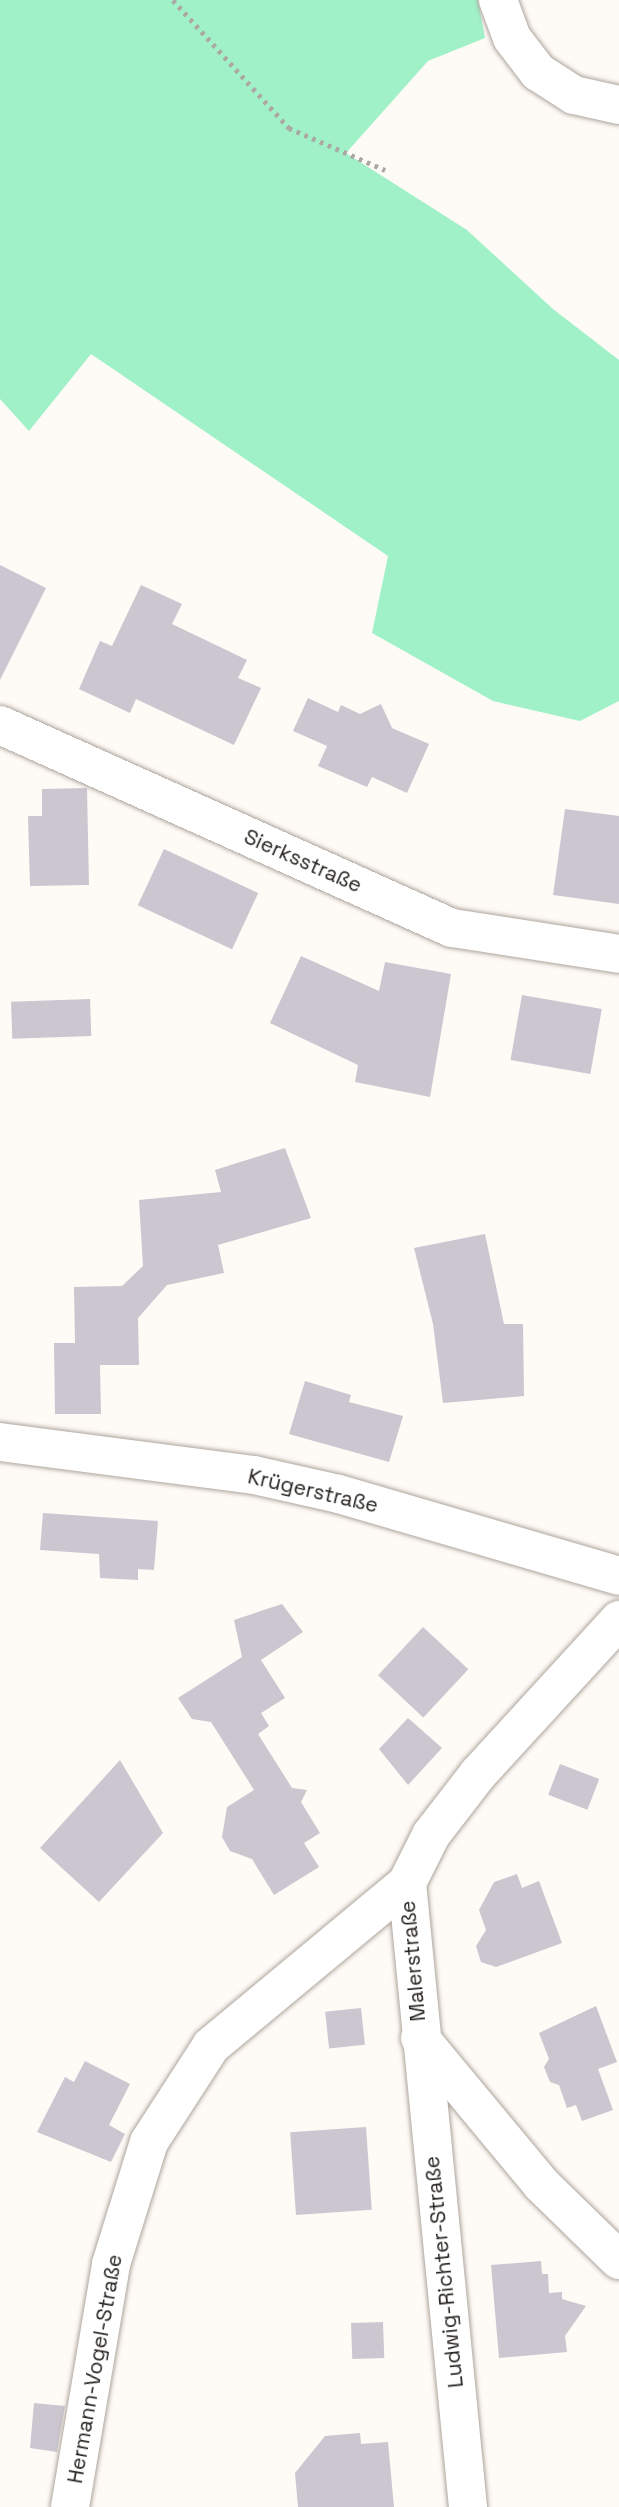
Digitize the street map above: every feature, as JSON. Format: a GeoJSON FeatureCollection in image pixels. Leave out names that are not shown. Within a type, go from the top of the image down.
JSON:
{"type":"FeatureCollection","features":[{"type":"Feature","properties":{"kind":"street"},"geometry":{"type":"LineString","coordinates":[[498,0],[512,38],[538,72],[574,95],[619,105]]}},
{"type":"Feature","properties":{"kind":"street","name":"Sierksstraße"},"geometry":{"type":"LineString","coordinates":[[0,724],[452,928],[619,954]]}},
{"type":"Feature","properties":{"kind":"street","name":"Krügerstraße"},"geometry":{"type":"LineString","coordinates":[[0,1442],[254,1475],[338,1494],[619,1576]]}},
{"type":"Feature","properties":{"kind":"street","name":"Malerstraße"},"geometry":{"type":"LineString","coordinates":[[619,1620],[478,1774],[431,1835],[407,1884],[420,2038],[541,2184],[619,2260]]}},
{"type":"Feature","properties":{"kind":"street","name":"Hermann-Vogel-Straße"},"geometry":{"type":"LineString","coordinates":[[70,2507],[111,2264],[149,2142],[211,2046],[407,1884]]}},
{"type":"Feature","properties":{"kind":"street","name":"Ludwig-Richter-Straße"},"geometry":{"type":"LineString","coordinates":[[420,2038],[468,2507]]}},
{"type":"Feature","properties":{"kind":"path"},"geometry":{"type":"LineString","coordinates":[[173,0],[289,128],[385,170]]}},
{"type":"Feature","properties":{"kind":"green space"},"geometry":{"type":"Polygon","coordinates":[[[0,0],[478,0],[485,38],[428,61],[346,153],[467,230],[553,309],[619,360],[619,701],[580,721],[493,701],[372,633],[388,556],[91,354],[29,431],[0,399],[0,0]]]}},
{"type":"Feature","properties":{"kind":"building"},"geometry":{"type":"Polygon","coordinates":[[[0,565],[46,588],[0,680],[0,565]]]}},
{"type":"Feature","properties":{"kind":"building"},"geometry":{"type":"Polygon","coordinates":[[[141,585],[182,604],[172,624],[247,660],[238,678],[261,688],[234,745],[136,699],[130,713],[79,689],[100,641],[112,646],[141,585]]]}},
{"type":"Feature","properties":{"kind":"building"},"geometry":{"type":"Polygon","coordinates":[[[308,698],[338,712],[341,705],[360,714],[381,704],[392,728],[429,744],[407,793],[372,777],[367,787],[318,766],[327,746],[293,731],[308,698]]]}},
{"type":"Feature","properties":{"kind":"building"},"geometry":{"type":"Polygon","coordinates":[[[87,788],[89,885],[30,886],[28,816],[42,816],[42,789],[87,788]]]}},
{"type":"Feature","properties":{"kind":"building"},"geometry":{"type":"Polygon","coordinates":[[[565,809],[619,816],[619,904],[553,895],[565,809]]]}},
{"type":"Feature","properties":{"kind":"building"},"geometry":{"type":"Polygon","coordinates":[[[164,849],[258,893],[232,949],[138,905],[164,849]]]}},
{"type":"Feature","properties":{"kind":"building"},"geometry":{"type":"Polygon","coordinates":[[[301,956],[379,991],[385,962],[451,974],[430,1097],[355,1082],[358,1065],[270,1023],[301,956]]]}},
{"type":"Feature","properties":{"kind":"building"},"geometry":{"type":"Polygon","coordinates":[[[522,995],[602,1009],[590,1074],[511,1060],[522,995]]]}},
{"type":"Feature","properties":{"kind":"building"},"geometry":{"type":"Polygon","coordinates":[[[90,999],[91,1036],[12,1039],[11,1002],[90,999]]]}},
{"type":"Feature","properties":{"kind":"building"},"geometry":{"type":"Polygon","coordinates":[[[285,1148],[311,1218],[218,1245],[224,1273],[167,1285],[138,1318],[139,1365],[100,1365],[101,1414],[55,1414],[54,1343],[75,1343],[74,1287],[122,1286],[143,1266],[139,1200],[221,1192],[215,1170],[285,1148]]]}},
{"type":"Feature","properties":{"kind":"building"},"geometry":{"type":"Polygon","coordinates":[[[485,1234],[504,1324],[523,1324],[524,1396],[443,1403],[433,1324],[414,1248],[485,1234]]]}},
{"type":"Feature","properties":{"kind":"building"},"geometry":{"type":"Polygon","coordinates":[[[305,1381],[351,1395],[349,1402],[403,1416],[389,1462],[289,1434],[305,1381]]]}},
{"type":"Feature","properties":{"kind":"building"},"geometry":{"type":"Polygon","coordinates":[[[43,1513],[158,1521],[154,1570],[138,1569],[138,1580],[100,1578],[99,1554],[40,1550],[43,1513]]]}},
{"type":"Feature","properties":{"kind":"building"},"geometry":{"type":"Polygon","coordinates":[[[282,1604],[303,1632],[261,1660],[285,1698],[261,1713],[269,1726],[258,1734],[292,1788],[307,1790],[301,1802],[320,1833],[304,1843],[319,1867],[274,1895],[252,1859],[230,1851],[222,1837],[227,1807],[254,1790],[211,1722],[192,1719],[178,1698],[242,1657],[234,1620],[282,1604]]]}},
{"type":"Feature","properties":{"kind":"building"},"geometry":{"type":"Polygon","coordinates":[[[423,1627],[468,1669],[423,1718],[378,1675],[423,1627]]]}},
{"type":"Feature","properties":{"kind":"building"},"geometry":{"type":"Polygon","coordinates":[[[408,1718],[442,1748],[408,1785],[379,1749],[408,1718]]]}},
{"type":"Feature","properties":{"kind":"building"},"geometry":{"type":"Polygon","coordinates":[[[120,1760],[163,1833],[99,1902],[40,1848],[120,1760]]]}},
{"type":"Feature","properties":{"kind":"building"},"geometry":{"type":"Polygon","coordinates":[[[560,1764],[599,1779],[587,1810],[548,1795],[560,1764]]]}},
{"type":"Feature","properties":{"kind":"building"},"geometry":{"type":"Polygon","coordinates":[[[517,1874],[522,1888],[539,1881],[562,1943],[496,1967],[481,1962],[476,1946],[486,1930],[479,1910],[494,1882],[517,1874]]]}},
{"type":"Feature","properties":{"kind":"building"},"geometry":{"type":"Polygon","coordinates":[[[596,2006],[617,2062],[598,2069],[613,2110],[582,2121],[576,2105],[567,2108],[559,2085],[550,2082],[544,2067],[549,2059],[539,2033],[596,2006]]]}},
{"type":"Feature","properties":{"kind":"building"},"geometry":{"type":"Polygon","coordinates":[[[361,2008],[365,2045],[329,2049],[325,2012],[361,2008]]]}},
{"type":"Feature","properties":{"kind":"building"},"geometry":{"type":"Polygon","coordinates":[[[85,2061],[130,2084],[109,2125],[125,2134],[111,2162],[37,2132],[65,2077],[74,2082],[85,2061]]]}},
{"type":"Feature","properties":{"kind":"building"},"geometry":{"type":"Polygon","coordinates":[[[366,2127],[372,2210],[296,2215],[290,2132],[366,2127]]]}},
{"type":"Feature","properties":{"kind":"building"},"geometry":{"type":"Polygon","coordinates":[[[541,2261],[542,2274],[548,2274],[549,2293],[562,2292],[562,2299],[586,2306],[565,2336],[567,2352],[499,2358],[491,2265],[541,2261]]]}},
{"type":"Feature","properties":{"kind":"building"},"geometry":{"type":"Polygon","coordinates":[[[383,2322],[384,2358],[352,2359],[351,2323],[383,2322]]]}},
{"type":"Feature","properties":{"kind":"building"},"geometry":{"type":"Polygon","coordinates":[[[34,2403],[65,2406],[57,2452],[30,2448],[34,2403]]]}},
{"type":"Feature","properties":{"kind":"building"},"geometry":{"type":"Polygon","coordinates":[[[360,2433],[361,2444],[388,2442],[394,2507],[298,2507],[295,2473],[325,2436],[360,2433]]]}}]}
